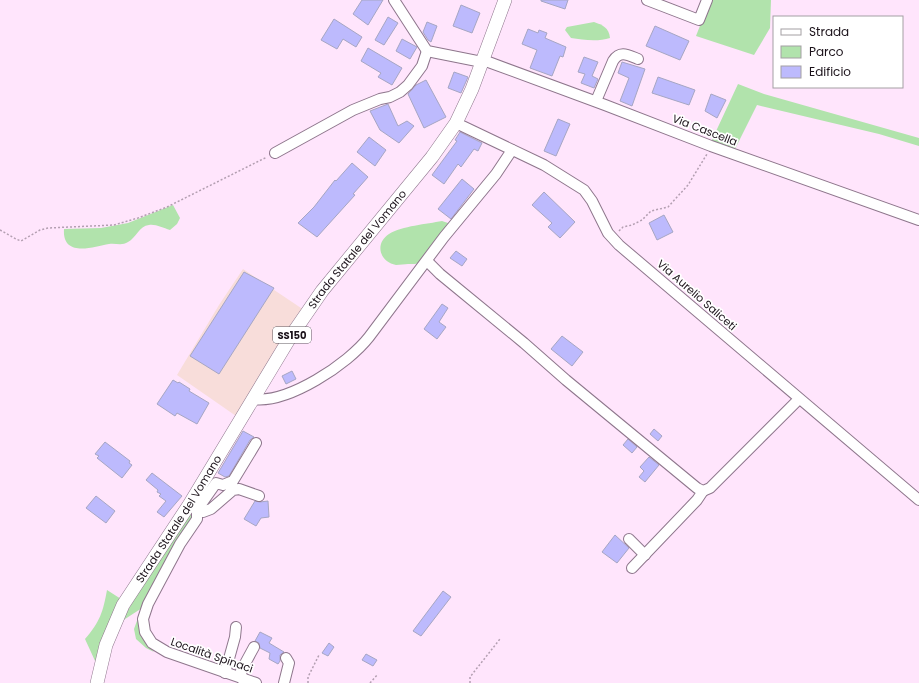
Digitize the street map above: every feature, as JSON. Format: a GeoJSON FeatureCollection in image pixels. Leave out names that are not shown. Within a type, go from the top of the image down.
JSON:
{"type":"FeatureCollection","features":[{"type":"Feature","properties":{"kind":"main road","name":"Strada Statale del Vomano"},"geometry":{"type":"LineString","coordinates":[[97,683],[106,645],[123,605],[193,507],[253,399],[291,336],[315,301],[429,161],[456,123],[468,100],[505,0]]}},
{"type":"Feature","properties":{"kind":"street"},"geometry":{"type":"LineString","coordinates":[[648,0],[699,20],[707,0]]}},
{"type":"Feature","properties":{"kind":"street"},"geometry":{"type":"LineString","coordinates":[[275,153],[353,110],[380,99],[390,97],[400,92],[408,85],[422,66],[427,51],[395,1]]}},
{"type":"Feature","properties":{"kind":"street","name":"Via Cascella"},"geometry":{"type":"LineString","coordinates":[[427,51],[482,61],[596,101],[712,146],[919,220]]}},
{"type":"Feature","properties":{"kind":"street"},"geometry":{"type":"LineString","coordinates":[[596,101],[617,56],[623,54],[638,58]]}},
{"type":"Feature","properties":{"kind":"street","name":"Via Aurelio Saliceti"},"geometry":{"type":"LineString","coordinates":[[456,123],[544,166],[584,190],[590,198],[605,229],[613,239],[798,399],[919,500]]}},
{"type":"Feature","properties":{"kind":"street"},"geometry":{"type":"LineString","coordinates":[[253,399],[273,398],[298,390],[351,356],[364,343],[496,174],[512,150]]}},
{"type":"Feature","properties":{"kind":"street"},"geometry":{"type":"LineString","coordinates":[[427,261],[440,274],[664,462],[703,491]]}},
{"type":"Feature","properties":{"kind":"street"},"geometry":{"type":"LineString","coordinates":[[632,568],[700,497],[703,491],[710,488],[798,399]]}},
{"type":"Feature","properties":{"kind":"street","name":"Località Spinaci"},"geometry":{"type":"LineString","coordinates":[[256,443],[233,480],[223,485],[216,483],[193,507],[197,519],[180,544],[148,604],[144,613],[143,625],[148,639],[157,648],[256,683]]}},
{"type":"Feature","properties":{"kind":"street"},"geometry":{"type":"LineString","coordinates":[[193,507],[203,512],[211,509],[233,490],[239,489],[259,496]]}},
{"type":"Feature","properties":{"kind":"street"},"geometry":{"type":"LineString","coordinates":[[629,539],[645,555]]}},
{"type":"Feature","properties":{"kind":"street"},"geometry":{"type":"LineString","coordinates":[[225,673],[235,637],[236,627]]}},
{"type":"Feature","properties":{"kind":"street"},"geometry":{"type":"LineString","coordinates":[[242,679],[241,671],[254,647]]}},
{"type":"Feature","properties":{"kind":"street"},"geometry":{"type":"LineString","coordinates":[[284,683],[288,663],[286,658]]}},
{"type":"Feature","properties":{"kind":"path"},"geometry":{"type":"LineString","coordinates":[[613,239],[623,227],[632,225],[642,220],[651,211],[668,207],[688,185],[712,146]]}},
{"type":"Feature","properties":{"kind":"path"},"geometry":{"type":"LineString","coordinates":[[0,230],[14,238],[21,240],[40,230],[48,228],[114,225],[124,223],[166,207],[275,153]]}},
{"type":"Feature","properties":{"kind":"path"},"geometry":{"type":"LineString","coordinates":[[470,683],[470,677],[500,639]]}},
{"type":"Feature","properties":{"kind":"path"},"geometry":{"type":"LineString","coordinates":[[308,683],[308,677],[319,655]]}},
{"type":"Feature","properties":{"kind":"path"},"geometry":{"type":"LineString","coordinates":[[370,683],[378,674]]}},
{"type":"Feature","properties":{"kind":"shaded area"},"geometry":{"type":"Polygon","coordinates":[[[243,269],[304,310],[236,416],[177,375],[219,305],[243,269]]]}},
{"type":"Feature","properties":{"kind":"green space"},"geometry":{"type":"Polygon","coordinates":[[[710,0],[771,0],[770,28],[754,55],[696,36],[710,0]]]}},
{"type":"Feature","properties":{"kind":"green space"},"geometry":{"type":"Polygon","coordinates":[[[594,22],[605,27],[610,38],[585,40],[571,38],[565,30],[567,27],[594,22]]]}},
{"type":"Feature","properties":{"kind":"green space"},"geometry":{"type":"Polygon","coordinates":[[[738,84],[764,94],[919,138],[919,146],[879,134],[757,105],[735,149],[711,142],[738,84]]]}},
{"type":"Feature","properties":{"kind":"green space"},"geometry":{"type":"Polygon","coordinates":[[[173,205],[180,218],[177,224],[170,230],[149,225],[140,230],[131,240],[126,243],[87,248],[73,247],[68,244],[65,238],[64,229],[101,228],[128,223],[173,205]]]}},
{"type":"Feature","properties":{"kind":"green space"},"geometry":{"type":"Polygon","coordinates":[[[442,221],[451,224],[421,263],[396,265],[390,263],[383,257],[380,247],[384,238],[389,234],[408,227],[442,221]]]}},
{"type":"Feature","properties":{"kind":"green space"},"geometry":{"type":"Polygon","coordinates":[[[191,513],[194,516],[142,608],[122,621],[137,594],[191,513]]]}},
{"type":"Feature","properties":{"kind":"green space"},"geometry":{"type":"Polygon","coordinates":[[[107,590],[121,599],[96,663],[85,639],[100,616],[107,590]]]}},
{"type":"Feature","properties":{"kind":"green space"},"geometry":{"type":"Polygon","coordinates":[[[138,618],[140,633],[154,652],[146,648],[136,639],[134,629],[138,618]]]}},
{"type":"Feature","properties":{"kind":"building"},"geometry":{"type":"Polygon","coordinates":[[[362,0],[383,0],[368,25],[353,14],[362,0]]]}},
{"type":"Feature","properties":{"kind":"building"},"geometry":{"type":"Polygon","coordinates":[[[541,0],[568,0],[565,9],[541,0]]]}},
{"type":"Feature","properties":{"kind":"building"},"geometry":{"type":"Polygon","coordinates":[[[461,5],[480,13],[472,33],[453,26],[461,5]]]}},
{"type":"Feature","properties":{"kind":"building"},"geometry":{"type":"Polygon","coordinates":[[[388,17],[398,23],[384,45],[375,40],[388,17]]]}},
{"type":"Feature","properties":{"kind":"building"},"geometry":{"type":"Polygon","coordinates":[[[334,19],[362,37],[356,47],[343,39],[337,49],[321,40],[334,19]]]}},
{"type":"Feature","properties":{"kind":"building"},"geometry":{"type":"Polygon","coordinates":[[[427,22],[437,26],[431,42],[423,32],[427,22]]]}},
{"type":"Feature","properties":{"kind":"building"},"geometry":{"type":"Polygon","coordinates":[[[655,26],[689,41],[680,60],[646,46],[655,26]]]}},
{"type":"Feature","properties":{"kind":"building"},"geometry":{"type":"Polygon","coordinates":[[[528,29],[538,33],[539,30],[547,33],[545,38],[566,47],[563,57],[560,56],[552,76],[530,68],[537,50],[522,44],[528,29]]]}},
{"type":"Feature","properties":{"kind":"building"},"geometry":{"type":"Polygon","coordinates":[[[402,39],[417,47],[410,59],[396,51],[402,39]]]}},
{"type":"Feature","properties":{"kind":"building"},"geometry":{"type":"Polygon","coordinates":[[[368,48],[402,68],[392,85],[378,77],[381,73],[361,61],[368,48]]]}},
{"type":"Feature","properties":{"kind":"building"},"geometry":{"type":"Polygon","coordinates":[[[584,57],[598,62],[592,76],[598,79],[594,88],[581,83],[585,74],[578,72],[584,57]]]}},
{"type":"Feature","properties":{"kind":"building"},"geometry":{"type":"Polygon","coordinates":[[[622,62],[645,69],[632,106],[620,101],[629,78],[618,73],[622,62]]]}},
{"type":"Feature","properties":{"kind":"building"},"geometry":{"type":"Polygon","coordinates":[[[454,72],[468,77],[461,93],[448,88],[454,72]]]}},
{"type":"Feature","properties":{"kind":"building"},"geometry":{"type":"Polygon","coordinates":[[[658,77],[695,90],[689,105],[652,93],[658,77]]]}},
{"type":"Feature","properties":{"kind":"building"},"geometry":{"type":"Polygon","coordinates":[[[426,80],[446,117],[424,128],[408,94],[416,85],[426,80]]]}},
{"type":"Feature","properties":{"kind":"building"},"geometry":{"type":"Polygon","coordinates":[[[711,94],[726,100],[717,118],[705,111],[711,94]]]}},
{"type":"Feature","properties":{"kind":"building"},"geometry":{"type":"Polygon","coordinates":[[[388,104],[398,126],[407,121],[414,126],[399,143],[380,130],[370,111],[388,104]]]}},
{"type":"Feature","properties":{"kind":"building"},"geometry":{"type":"Polygon","coordinates":[[[558,119],[570,124],[556,156],[544,151],[558,119]]]}},
{"type":"Feature","properties":{"kind":"building"},"geometry":{"type":"Polygon","coordinates":[[[460,132],[482,143],[478,151],[474,149],[461,167],[458,164],[444,184],[432,175],[457,141],[455,140],[460,132]]]}},
{"type":"Feature","properties":{"kind":"building"},"geometry":{"type":"Polygon","coordinates":[[[369,137],[386,150],[375,166],[357,152],[369,137]]]}},
{"type":"Feature","properties":{"kind":"building"},"geometry":{"type":"Polygon","coordinates":[[[352,163],[368,177],[353,194],[355,195],[317,237],[298,223],[314,207],[335,180],[336,181],[352,163]]]}},
{"type":"Feature","properties":{"kind":"building"},"geometry":{"type":"Polygon","coordinates":[[[462,179],[474,189],[451,219],[438,209],[462,179]]]}},
{"type":"Feature","properties":{"kind":"building"},"geometry":{"type":"Polygon","coordinates":[[[544,192],[575,222],[560,238],[548,227],[552,223],[532,205],[544,192]]]}},
{"type":"Feature","properties":{"kind":"building"},"geometry":{"type":"Polygon","coordinates":[[[664,215],[673,232],[657,240],[649,223],[664,215]]]}},
{"type":"Feature","properties":{"kind":"building"},"geometry":{"type":"Polygon","coordinates":[[[456,251],[467,259],[462,266],[450,258],[456,251]]]}},
{"type":"Feature","properties":{"kind":"building"},"geometry":{"type":"Polygon","coordinates":[[[244,272],[274,288],[219,374],[190,356],[244,272]]]}},
{"type":"Feature","properties":{"kind":"building"},"geometry":{"type":"Polygon","coordinates":[[[442,304],[448,308],[439,322],[446,327],[437,339],[424,329],[442,304]]]}},
{"type":"Feature","properties":{"kind":"building"},"geometry":{"type":"Polygon","coordinates":[[[562,336],[583,352],[572,366],[551,349],[562,336]]]}},
{"type":"Feature","properties":{"kind":"building"},"geometry":{"type":"Polygon","coordinates":[[[292,371],[296,379],[286,384],[282,376],[292,371]]]}},
{"type":"Feature","properties":{"kind":"building"},"geometry":{"type":"Polygon","coordinates":[[[173,380],[190,389],[189,391],[209,403],[197,424],[177,413],[175,416],[157,404],[173,380]]]}},
{"type":"Feature","properties":{"kind":"building"},"geometry":{"type":"Polygon","coordinates":[[[654,429],[662,436],[658,441],[650,434],[654,429]]]}},
{"type":"Feature","properties":{"kind":"building"},"geometry":{"type":"Polygon","coordinates":[[[243,431],[254,437],[250,440],[229,476],[225,477],[218,473],[243,431]]]}},
{"type":"Feature","properties":{"kind":"building"},"geometry":{"type":"Polygon","coordinates":[[[628,439],[637,447],[632,453],[623,445],[628,439]]]}},
{"type":"Feature","properties":{"kind":"building"},"geometry":{"type":"Polygon","coordinates":[[[105,442],[130,461],[129,463],[132,465],[122,478],[97,458],[99,456],[95,454],[105,442]]]}},
{"type":"Feature","properties":{"kind":"building"},"geometry":{"type":"Polygon","coordinates":[[[649,457],[659,465],[645,482],[639,477],[644,471],[640,467],[649,457]]]}},
{"type":"Feature","properties":{"kind":"building"},"geometry":{"type":"Polygon","coordinates":[[[152,473],[182,496],[164,517],[157,512],[166,501],[159,496],[161,494],[157,492],[158,490],[146,480],[152,473]]]}},
{"type":"Feature","properties":{"kind":"building"},"geometry":{"type":"Polygon","coordinates":[[[96,496],[115,511],[106,523],[86,508],[96,496]]]}},
{"type":"Feature","properties":{"kind":"building"},"geometry":{"type":"Polygon","coordinates":[[[255,501],[268,501],[269,517],[261,518],[256,526],[244,519],[255,501]]]}},
{"type":"Feature","properties":{"kind":"building"},"geometry":{"type":"Polygon","coordinates":[[[615,535],[629,548],[617,563],[602,552],[615,535]]]}},
{"type":"Feature","properties":{"kind":"building"},"geometry":{"type":"Polygon","coordinates":[[[443,591],[451,597],[421,636],[413,631],[443,591]]]}},
{"type":"Feature","properties":{"kind":"building"},"geometry":{"type":"Polygon","coordinates":[[[260,632],[272,638],[269,643],[284,652],[280,655],[280,661],[278,664],[269,659],[270,653],[260,648],[259,643],[255,641],[260,632]]]}},
{"type":"Feature","properties":{"kind":"building"},"geometry":{"type":"Polygon","coordinates":[[[329,643],[334,647],[328,656],[322,653],[329,643]]]}},
{"type":"Feature","properties":{"kind":"building"},"geometry":{"type":"Polygon","coordinates":[[[366,654],[377,660],[373,666],[362,660],[366,654]]]}}]}
